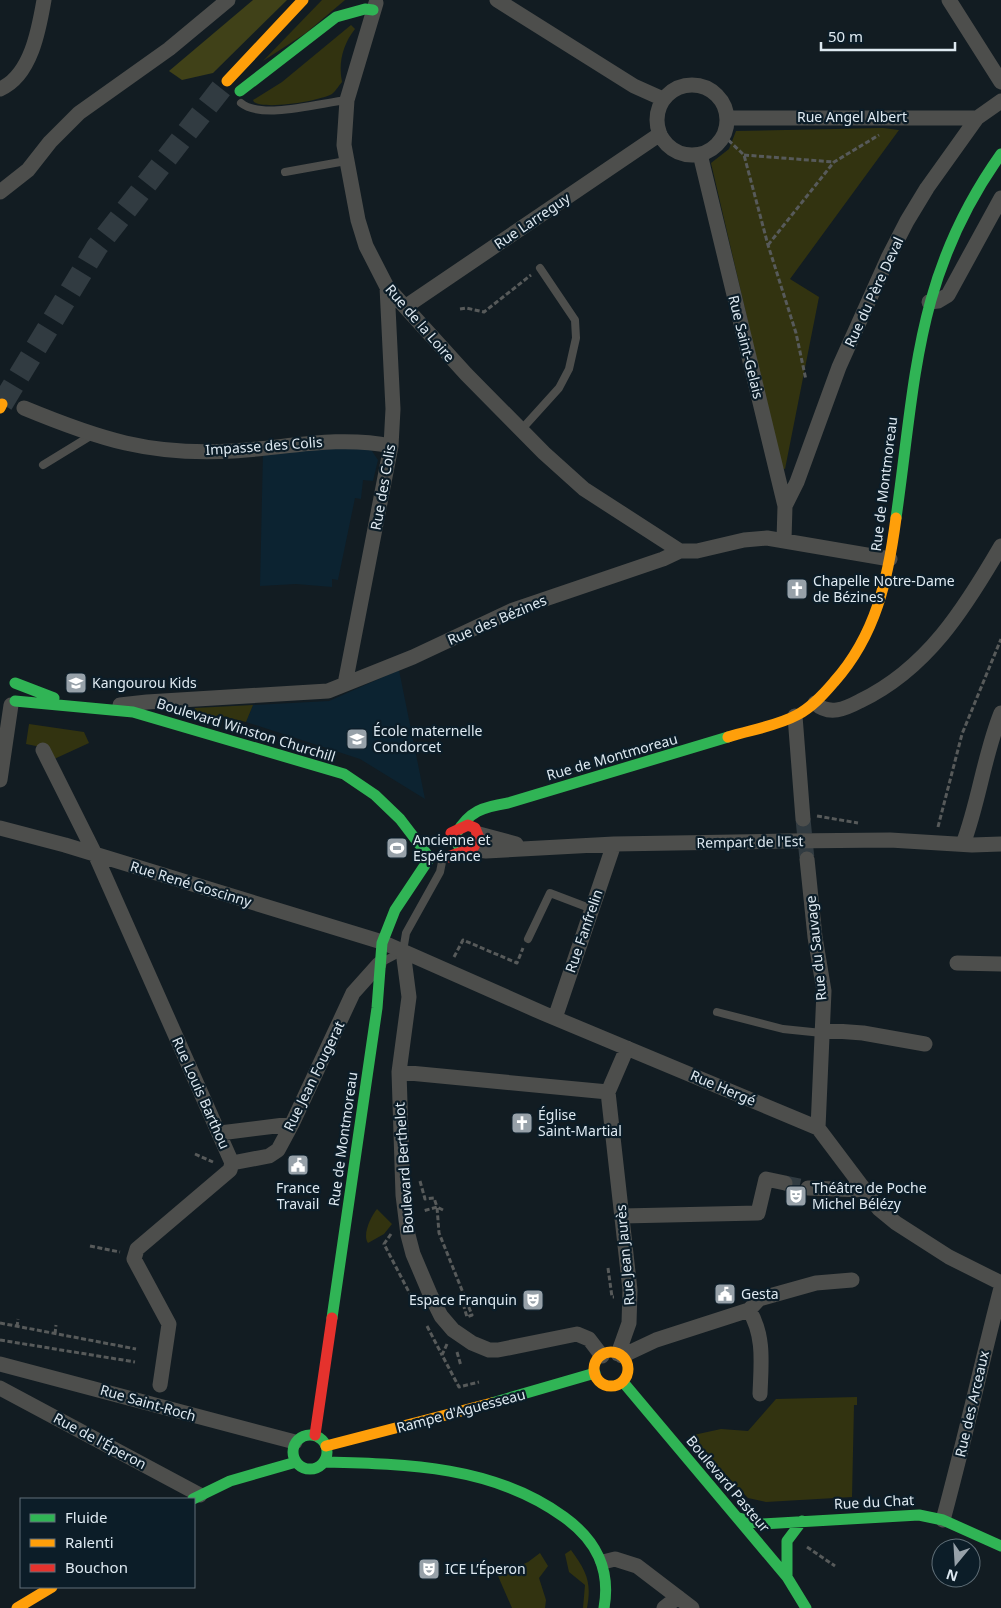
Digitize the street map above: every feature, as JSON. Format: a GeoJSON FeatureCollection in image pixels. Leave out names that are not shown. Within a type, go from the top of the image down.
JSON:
{"type":"FeatureCollection","features":[{"type":"Feature","properties":{"kind":"main road"},"geometry":{"type":"LineString","coordinates":[[227,81],[304,0]]}},
{"type":"Feature","properties":{"kind":"main road"},"geometry":{"type":"LineString","coordinates":[[240,90],[336,17],[347,12],[375,5]]}},
{"type":"Feature","properties":{"kind":"main road","name":"Rue de Montmoreau"},"geometry":{"type":"LineString","coordinates":[[458,830],[464,820],[473,812],[484,807],[508,803],[641,765],[795,716],[815,703],[846,667],[861,646],[874,621],[890,559],[911,390],[929,302],[949,241],[981,183],[1001,154]]}},
{"type":"Feature","properties":{"kind":"main road","name":"Boulevard Winston Churchill"},"geometry":{"type":"LineString","coordinates":[[2,678],[68,705]]}},
{"type":"Feature","properties":{"kind":"main road"},"geometry":{"type":"LineString","coordinates":[[9,704],[18,690],[15,683]]}},
{"type":"Feature","properties":{"kind":"main road","name":"Boulevard Winston Churchill"},"geometry":{"type":"LineString","coordinates":[[9,704],[68,705],[133,712],[344,774],[375,795],[400,819],[427,856]]}},
{"type":"Feature","properties":{"kind":"main road","name":"Rue de Montmoreau"},"geometry":{"type":"LineString","coordinates":[[478,833],[482,820],[490,812],[508,803]]}},
{"type":"Feature","properties":{"kind":"main road","name":"Boulevard Winston Churchill"},"geometry":{"type":"LineString","coordinates":[[400,819],[434,837]]}},
{"type":"Feature","properties":{"kind":"main road"},"geometry":{"type":"LineString","coordinates":[[468,825],[478,833],[478,842],[470,849],[435,862],[427,856],[427,845],[434,837],[468,825]]}},
{"type":"Feature","properties":{"kind":"main road"},"geometry":{"type":"LineString","coordinates":[[458,830],[456,842],[462,847],[470,849]]}},
{"type":"Feature","properties":{"kind":"main road"},"geometry":{"type":"LineString","coordinates":[[434,837],[450,846],[445,859]]}},
{"type":"Feature","properties":{"kind":"main road","name":"Rue de Montmoreau"},"geometry":{"type":"LineString","coordinates":[[315,1435],[377,1008],[382,942],[393,915],[427,856]]}},
{"type":"Feature","properties":{"kind":"main road"},"geometry":{"type":"LineString","coordinates":[[612,1352],[620,1355],[628,1369],[623,1382],[608,1386],[600,1382],[595,1373],[596,1361],[612,1352]]}},
{"type":"Feature","properties":{"kind":"main road","name":"Rampe d'Aguesseau"},"geometry":{"type":"LineString","coordinates":[[326,1446],[524,1395],[595,1373]]}},
{"type":"Feature","properties":{"kind":"main road","name":"Boulevard Pasteur"},"geometry":{"type":"LineString","coordinates":[[623,1382],[787,1577],[806,1608]]}},
{"type":"Feature","properties":{"kind":"main road"},"geometry":{"type":"LineString","coordinates":[[324,1462],[327,1454],[326,1446],[315,1435],[304,1435],[295,1442],[293,1455],[296,1462],[310,1469],[324,1462],[419,1466],[497,1480],[528,1492],[548,1504],[584,1532],[603,1562],[607,1576],[604,1608]]}},
{"type":"Feature","properties":{"kind":"main road"},"geometry":{"type":"LineString","coordinates":[[197,1497],[230,1481],[296,1462]]}},
{"type":"Feature","properties":{"kind":"main road","name":"Rue du Chat"},"geometry":{"type":"LineString","coordinates":[[739,1518],[761,1524],[904,1515],[943,1520],[1001,1546]]}},
{"type":"Feature","properties":{"kind":"main road"},"geometry":{"type":"LineString","coordinates":[[787,1577],[787,1542],[802,1521]]}},
{"type":"Feature","properties":{"kind":"main road"},"geometry":{"type":"LineString","coordinates":[[20,1607],[50,1588]]}},
{"type":"Feature","properties":{"kind":"street"},"geometry":{"type":"LineString","coordinates":[[0,89],[7,86],[20,71],[34,46],[44,0]]}},
{"type":"Feature","properties":{"kind":"street"},"geometry":{"type":"LineString","coordinates":[[0,192],[28,170],[50,142],[79,113],[169,49],[228,0]]}},
{"type":"Feature","properties":{"kind":"street"},"geometry":{"type":"LineString","coordinates":[[497,0],[634,86],[663,99]]}},
{"type":"Feature","properties":{"kind":"street"},"geometry":{"type":"LineString","coordinates":[[949,0],[1001,82]]}},
{"type":"Feature","properties":{"kind":"street","name":"Rue de la Loire"},"geometry":{"type":"LineString","coordinates":[[375,5],[347,100],[344,123],[346,161],[358,220],[366,246],[387,287],[466,374],[521,430],[584,489],[680,550]]}},
{"type":"Feature","properties":{"kind":"street"},"geometry":{"type":"LineString","coordinates":[[694,85],[706,88],[716,94],[723,104],[727,118],[723,135],[710,150],[700,154],[688,154],[676,151],[666,144],[660,134],[657,116],[663,99],[672,91],[683,86],[694,85]]}},
{"type":"Feature","properties":{"kind":"street","name":"Rue du Père Deval"},"geometry":{"type":"LineString","coordinates":[[785,506],[797,482],[840,367],[888,258],[927,188],[978,118],[1001,101]]}},
{"type":"Feature","properties":{"kind":"street","name":"Rue Angel Albert"},"geometry":{"type":"LineString","coordinates":[[727,118],[978,118]]}},
{"type":"Feature","properties":{"kind":"street","name":"Rue Larreguy"},"geometry":{"type":"LineString","coordinates":[[405,307],[660,134]]}},
{"type":"Feature","properties":{"kind":"street","name":"Rue Saint-Gelais"},"geometry":{"type":"LineString","coordinates":[[700,154],[785,506],[784,540]]}},
{"type":"Feature","properties":{"kind":"street"},"geometry":{"type":"LineString","coordinates":[[929,302],[938,301],[948,295],[1001,198]]}},
{"type":"Feature","properties":{"kind":"street","name":"Rue des Colis"},"geometry":{"type":"LineString","coordinates":[[346,684],[391,446],[393,409],[387,287]]}},
{"type":"Feature","properties":{"kind":"street","name":"Impasse des Colis"},"geometry":{"type":"LineString","coordinates":[[24,408],[92,435],[129,445],[166,450],[234,451],[307,442],[367,441],[391,446]]}},
{"type":"Feature","properties":{"kind":"street","name":"Rue des Bézines"},"geometry":{"type":"LineString","coordinates":[[102,708],[147,702],[315,693],[346,684],[413,657],[513,610],[663,559],[680,550],[697,551],[744,540],[767,538],[890,559]]}},
{"type":"Feature","properties":{"kind":"street"},"geometry":{"type":"LineString","coordinates":[[815,703],[821,709],[843,709],[887,688],[914,666],[952,623],[977,588],[1001,546]]}},
{"type":"Feature","properties":{"kind":"street"},"geometry":{"type":"LineString","coordinates":[[0,780],[6,743],[9,704]]}},
{"type":"Feature","properties":{"kind":"street"},"geometry":{"type":"LineString","coordinates":[[963,844],[970,826],[990,747],[1001,713]]}},
{"type":"Feature","properties":{"kind":"street"},"geometry":{"type":"LineString","coordinates":[[795,716],[803,819]]}},
{"type":"Feature","properties":{"kind":"street"},"geometry":{"type":"LineString","coordinates":[[0,724],[6,743]]}},
{"type":"Feature","properties":{"kind":"street","name":"Rue Louis Barthou"},"geometry":{"type":"LineString","coordinates":[[43,750],[95,854],[232,1163],[230,1170],[136,1250],[136,1254]]}},
{"type":"Feature","properties":{"kind":"street","name":"Rue René Goscinny"},"geometry":{"type":"LineString","coordinates":[[0,828],[95,854],[382,942],[403,951]]}},
{"type":"Feature","properties":{"kind":"street","name":"Rempart de l'Est"},"geometry":{"type":"LineString","coordinates":[[478,833],[509,844],[538,847]]}},
{"type":"Feature","properties":{"kind":"street","name":"Rempart de l'Est"},"geometry":{"type":"LineString","coordinates":[[470,849],[486,851],[614,844],[881,840],[1001,844]]}},
{"type":"Feature","properties":{"kind":"street","name":"Rue Fanfrelin"},"geometry":{"type":"LineString","coordinates":[[555,1018],[614,844]]}},
{"type":"Feature","properties":{"kind":"street","name":"Rue du Sauvage"},"geometry":{"type":"LineString","coordinates":[[807,859],[815,937],[824,991],[818,1128]]}},
{"type":"Feature","properties":{"kind":"street","name":"Rue Hergé"},"geometry":{"type":"LineString","coordinates":[[403,951],[555,1018],[818,1128]]}},
{"type":"Feature","properties":{"kind":"street","name":"Boulevard Berthelot"},"geometry":{"type":"LineString","coordinates":[[403,951],[408,997],[399,1072],[401,1150],[407,1226],[413,1254],[441,1316],[453,1330],[472,1344],[498,1350],[577,1334],[589,1339],[602,1356]]}},
{"type":"Feature","properties":{"kind":"street","name":"Rue Jean Fougerat"},"geometry":{"type":"LineString","coordinates":[[232,1163],[269,1156],[278,1150],[353,994],[379,964]]}},
{"type":"Feature","properties":{"kind":"street"},"geometry":{"type":"LineString","coordinates":[[957,964],[1001,964]]}},
{"type":"Feature","properties":{"kind":"street"},"geometry":{"type":"LineString","coordinates":[[822,1031],[888,1037],[925,1044]]}},
{"type":"Feature","properties":{"kind":"street"},"geometry":{"type":"LineString","coordinates":[[399,1072],[608,1092],[628,1048]]}},
{"type":"Feature","properties":{"kind":"street","name":"Rue Jean Jaurès"},"geometry":{"type":"LineString","coordinates":[[608,1092],[630,1298],[629,1323],[620,1355]]}},
{"type":"Feature","properties":{"kind":"street"},"geometry":{"type":"LineString","coordinates":[[220,1133],[292,1124]]}},
{"type":"Feature","properties":{"kind":"street"},"geometry":{"type":"LineString","coordinates":[[818,1128],[879,1209],[896,1224],[949,1257],[1001,1282]]}},
{"type":"Feature","properties":{"kind":"street"},"geometry":{"type":"LineString","coordinates":[[622,1216],[758,1213],[766,1179],[785,1183]]}},
{"type":"Feature","properties":{"kind":"street"},"geometry":{"type":"LineString","coordinates":[[808,1188],[819,1190],[864,1190]]}},
{"type":"Feature","properties":{"kind":"street"},"geometry":{"type":"LineString","coordinates":[[136,1254],[134,1259],[169,1324],[160,1384]]}},
{"type":"Feature","properties":{"kind":"street"},"geometry":{"type":"LineString","coordinates":[[620,1355],[656,1340],[749,1310],[759,1299],[816,1283],[852,1280]]}},
{"type":"Feature","properties":{"kind":"street","name":"Rue des Arceaux"},"geometry":{"type":"LineString","coordinates":[[943,1520],[969,1426],[1001,1288]]}},
{"type":"Feature","properties":{"kind":"street"},"geometry":{"type":"LineString","coordinates":[[749,1310],[757,1323],[762,1346],[760,1394]]}},
{"type":"Feature","properties":{"kind":"street","name":"Rue Saint-Roch"},"geometry":{"type":"LineString","coordinates":[[0,1365],[295,1442]]}},
{"type":"Feature","properties":{"kind":"street","name":"Rue de l'Éperon"},"geometry":{"type":"LineString","coordinates":[[0,1388],[197,1497]]}},
{"type":"Feature","properties":{"kind":"street"},"geometry":{"type":"LineString","coordinates":[[603,1562],[615,1559],[627,1561],[638,1566],[692,1608]]}},
{"type":"Feature","properties":{"kind":"street"},"geometry":{"type":"LineString","coordinates":[[664,1608],[678,1597]]}},
{"type":"Feature","properties":{"kind":"lane"},"geometry":{"type":"LineString","coordinates":[[241,103],[249,109],[270,111],[347,100]]}},
{"type":"Feature","properties":{"kind":"lane"},"geometry":{"type":"LineString","coordinates":[[285,172],[346,161]]}},
{"type":"Feature","properties":{"kind":"lane"},"geometry":{"type":"LineString","coordinates":[[521,430],[559,388],[569,369],[576,338],[574,320],[540,268]]}},
{"type":"Feature","properties":{"kind":"lane"},"geometry":{"type":"LineString","coordinates":[[43,465],[92,435]]}},
{"type":"Feature","properties":{"kind":"lane"},"geometry":{"type":"LineString","coordinates":[[379,964],[403,951],[406,933],[440,872],[445,859]]}},
{"type":"Feature","properties":{"kind":"lane"},"geometry":{"type":"LineString","coordinates":[[528,939],[550,893],[592,909]]}},
{"type":"Feature","properties":{"kind":"lane"},"geometry":{"type":"LineString","coordinates":[[717,1012],[782,1029],[822,1031]]}},
{"type":"Feature","properties":{"kind":"path"},"geometry":{"type":"LineString","coordinates":[[768,245],[834,162],[882,133]]}},
{"type":"Feature","properties":{"kind":"path"},"geometry":{"type":"LineString","coordinates":[[723,135],[744,155],[768,245],[796,333],[806,380]]}},
{"type":"Feature","properties":{"kind":"path"},"geometry":{"type":"LineString","coordinates":[[744,155],[834,162]]}},
{"type":"Feature","properties":{"kind":"path"},"geometry":{"type":"LineString","coordinates":[[460,310],[466,308],[484,312],[540,268]]}},
{"type":"Feature","properties":{"kind":"path"},"geometry":{"type":"LineString","coordinates":[[934,842],[962,734],[1001,639]]}},
{"type":"Feature","properties":{"kind":"path"},"geometry":{"type":"LineString","coordinates":[[824,817],[863,824]]}},
{"type":"Feature","properties":{"kind":"path"},"geometry":{"type":"LineString","coordinates":[[447,971],[463,940],[517,963],[528,939]]}},
{"type":"Feature","properties":{"kind":"path"},"geometry":{"type":"LineString","coordinates":[[421,1200],[416,1179],[420,1178],[425,1199],[434,1198],[437,1207],[439,1233],[472,1315],[467,1316],[464,1308]]}},
{"type":"Feature","properties":{"kind":"path"},"geometry":{"type":"LineString","coordinates":[[423,1211],[437,1207],[443,1210]]}},
{"type":"Feature","properties":{"kind":"path"},"geometry":{"type":"LineString","coordinates":[[90,1246],[136,1254]]}},
{"type":"Feature","properties":{"kind":"path"},"geometry":{"type":"LineString","coordinates":[[608,1268],[612,1297]]}},
{"type":"Feature","properties":{"kind":"path"},"geometry":{"type":"LineString","coordinates":[[17,1327],[18,1319]]}},
{"type":"Feature","properties":{"kind":"path"},"geometry":{"type":"LineString","coordinates":[[0,1324],[136,1349]]}},
{"type":"Feature","properties":{"kind":"path"},"geometry":{"type":"LineString","coordinates":[[55,1334],[56,1325]]}},
{"type":"Feature","properties":{"kind":"path"},"geometry":{"type":"LineString","coordinates":[[0,1340],[135,1362]]}},
{"type":"Feature","properties":{"kind":"path"},"geometry":{"type":"LineString","coordinates":[[449,1342],[442,1355],[459,1387],[479,1382]]}},
{"type":"Feature","properties":{"kind":"path"},"geometry":{"type":"LineString","coordinates":[[459,1349],[457,1355],[461,1366]]}},
{"type":"Feature","properties":{"kind":"path"},"geometry":{"type":"LineString","coordinates":[[814,1552],[835,1566]]}},
{"type":"Feature","properties":{"kind":"shaded area"},"geometry":{"type":"Polygon","coordinates":[[[253,0],[287,0],[213,73],[182,80],[169,71],[253,0]]]}},
{"type":"Feature","properties":{"kind":"shaded area"},"geometry":{"type":"Polygon","coordinates":[[[322,0],[345,0],[306,33],[263,61],[322,0]]]}},
{"type":"Feature","properties":{"kind":"shaded area"},"geometry":{"type":"Polygon","coordinates":[[[351,25],[355,29],[347,41],[342,54],[342,82],[332,94],[293,104],[269,105],[254,102],[253,100],[282,82],[351,25]]]}},
{"type":"Feature","properties":{"kind":"shaded area"},"geometry":{"type":"Polygon","coordinates":[[[883,128],[899,130],[790,279],[819,297],[785,469],[782,468],[711,163],[729,149],[736,131],[883,128]]]}},
{"type":"Feature","properties":{"kind":"shaded area"},"geometry":{"type":"Polygon","coordinates":[[[368,445],[378,460],[373,481],[363,480],[361,499],[355,498],[338,580],[332,579],[332,587],[296,584],[260,586],[263,452],[368,445]]]}},
{"type":"Feature","properties":{"kind":"shaded area","name":"École maternelle Condorcet"},"geometry":{"type":"Polygon","coordinates":[[[399,670],[425,799],[360,759],[246,722],[253,705],[329,701],[399,670]]]}},
{"type":"Feature","properties":{"kind":"shaded area"},"geometry":{"type":"Polygon","coordinates":[[[253,705],[246,722],[218,715],[213,718],[193,712],[195,708],[253,705]]]}},
{"type":"Feature","properties":{"kind":"shaded area"},"geometry":{"type":"Polygon","coordinates":[[[29,724],[84,732],[89,743],[52,760],[46,748],[26,744],[29,724]]]}},
{"type":"Feature","properties":{"kind":"shaded area"},"geometry":{"type":"Polygon","coordinates":[[[377,1209],[392,1224],[384,1234],[368,1243],[366,1240],[367,1231],[372,1216],[377,1209]]]}},
{"type":"Feature","properties":{"kind":"shaded area"},"geometry":{"type":"Polygon","coordinates":[[[857,1397],[857,1405],[854,1405],[852,1497],[766,1502],[748,1498],[689,1436],[721,1429],[748,1431],[776,1399],[857,1397]]]}},
{"type":"Feature","properties":{"kind":"shaded area"},"geometry":{"type":"Polygon","coordinates":[[[571,1550],[581,1564],[588,1583],[587,1608],[583,1608],[585,1585],[569,1572],[565,1554],[571,1550]]]}},
{"type":"Feature","properties":{"kind":"shaded area"},"geometry":{"type":"Polygon","coordinates":[[[540,1553],[548,1566],[539,1578],[546,1600],[545,1608],[512,1608],[498,1576],[528,1562],[540,1553]]]}},
{"type":"Feature","properties":{"kind":"tunnel"},"geometry":{"type":"LineString","coordinates":[[2,404],[97,247],[227,81]]}},
{"type":"Feature","properties":{"kind":"tunnel"},"geometry":{"type":"LineString","coordinates":[[803,819],[807,859]]}},
{"type":"Feature","properties":{"kind":"tunnel"},"geometry":{"type":"LineString","coordinates":[[785,1183],[808,1188]]}},
{"type":"Feature","properties":{"kind":"traffic: fast"},"geometry":{"type":"LineString","coordinates":[[240,91],[336,17],[365,9],[373,10]]}},
{"type":"Feature","properties":{"kind":"traffic: fast"},"geometry":{"type":"LineString","coordinates":[[896,518],[915,373],[935,285],[951,242],[973,199],[1001,154]]}},
{"type":"Feature","properties":{"kind":"traffic: fast"},"geometry":{"type":"LineString","coordinates":[[15,683],[54,698]]}},
{"type":"Feature","properties":{"kind":"traffic: fast"},"geometry":{"type":"LineString","coordinates":[[15,701],[133,712],[344,774],[375,795],[400,819],[426,853]]}},
{"type":"Feature","properties":{"kind":"traffic: fast"},"geometry":{"type":"LineString","coordinates":[[469,849],[458,845],[456,834],[466,820],[477,811],[728,737]]}},
{"type":"Feature","properties":{"kind":"traffic: fast"},"geometry":{"type":"LineString","coordinates":[[332,1318],[377,1008],[382,943],[395,910],[429,859]]}},
{"type":"Feature","properties":{"kind":"traffic: fast"},"geometry":{"type":"LineString","coordinates":[[492,1403],[595,1373]]}},
{"type":"Feature","properties":{"kind":"traffic: fast"},"geometry":{"type":"LineString","coordinates":[[623,1382],[787,1577],[806,1608]]}},
{"type":"Feature","properties":{"kind":"traffic: fast"},"geometry":{"type":"LineString","coordinates":[[310,1435],[317,1436],[322,1440],[326,1445],[327,1452],[326,1459],[322,1464],[317,1468],[310,1469],[303,1468],[298,1464],[294,1459],[293,1452],[294,1445],[298,1440],[303,1436],[310,1435]]}},
{"type":"Feature","properties":{"kind":"traffic: fast"},"geometry":{"type":"LineString","coordinates":[[195,1498],[230,1481],[296,1462]]}},
{"type":"Feature","properties":{"kind":"traffic: fast"},"geometry":{"type":"LineString","coordinates":[[324,1462],[387,1464],[449,1471],[509,1487],[537,1500],[575,1526],[593,1546],[603,1568],[606,1594],[604,1608]]}},
{"type":"Feature","properties":{"kind":"traffic: fast"},"geometry":{"type":"LineString","coordinates":[[739,1518],[761,1524],[919,1515],[943,1520],[1001,1546]]}},
{"type":"Feature","properties":{"kind":"traffic: fast"},"geometry":{"type":"LineString","coordinates":[[787,1577],[787,1541],[802,1521]]}},
{"type":"Feature","properties":{"kind":"traffic: slow"},"geometry":{"type":"LineString","coordinates":[[227,81],[303,0]]}},
{"type":"Feature","properties":{"kind":"traffic: slow"},"geometry":{"type":"LineString","coordinates":[[0,408],[2,404]]}},
{"type":"Feature","properties":{"kind":"traffic: slow"},"geometry":{"type":"LineString","coordinates":[[728,737],[781,722],[802,712],[821,696],[848,664],[870,626],[878,605],[889,563],[896,518]]}},
{"type":"Feature","properties":{"kind":"traffic: slow"},"geometry":{"type":"LineString","coordinates":[[611,1352],[623,1357],[628,1369],[623,1381],[611,1386],[599,1381],[594,1369],[599,1357],[611,1352]]}},
{"type":"Feature","properties":{"kind":"traffic: slow"},"geometry":{"type":"LineString","coordinates":[[326,1446],[492,1403]]}},
{"type":"Feature","properties":{"kind":"traffic: slow"},"geometry":{"type":"LineString","coordinates":[[17,1608],[50,1588]]}},
{"type":"Feature","properties":{"kind":"traffic: jam"},"geometry":{"type":"LineString","coordinates":[[448,857],[473,848],[479,838],[475,828],[468,825],[451,833]]}},
{"type":"Feature","properties":{"kind":"traffic: jam"},"geometry":{"type":"LineString","coordinates":[[315,1435],[332,1318]]}},
{"type":"Feature","properties":{"kind":"place","name":"Chapelle Notre-Dame de Bézines"},"geometry":{"type":"Point","coordinates":[797,589]}},
{"type":"Feature","properties":{"kind":"place","name":"Kangourou Kids"},"geometry":{"type":"Point","coordinates":[76,683]}},
{"type":"Feature","properties":{"kind":"place","name":"École maternelle Condorcet"},"geometry":{"type":"Point","coordinates":[357,739]}},
{"type":"Feature","properties":{"kind":"place","name":"Ancienne et Espérance"},"geometry":{"type":"Point","coordinates":[397,848]}},
{"type":"Feature","properties":{"kind":"place","name":"Église Saint-Martial"},"geometry":{"type":"Point","coordinates":[522,1123]}},
{"type":"Feature","properties":{"kind":"place","name":"France Travail"},"geometry":{"type":"Point","coordinates":[298,1165]}},
{"type":"Feature","properties":{"kind":"place","name":"Théâtre de Poche Michel Bélézy"},"geometry":{"type":"Point","coordinates":[796,1196]}},
{"type":"Feature","properties":{"kind":"place","name":"Gesta"},"geometry":{"type":"Point","coordinates":[725,1294]}},
{"type":"Feature","properties":{"kind":"place","name":"Espace Franquin"},"geometry":{"type":"Point","coordinates":[533,1300]}},
{"type":"Feature","properties":{"kind":"place","name":"ICE L’Éperon"},"geometry":{"type":"Point","coordinates":[429,1569]}}]}
